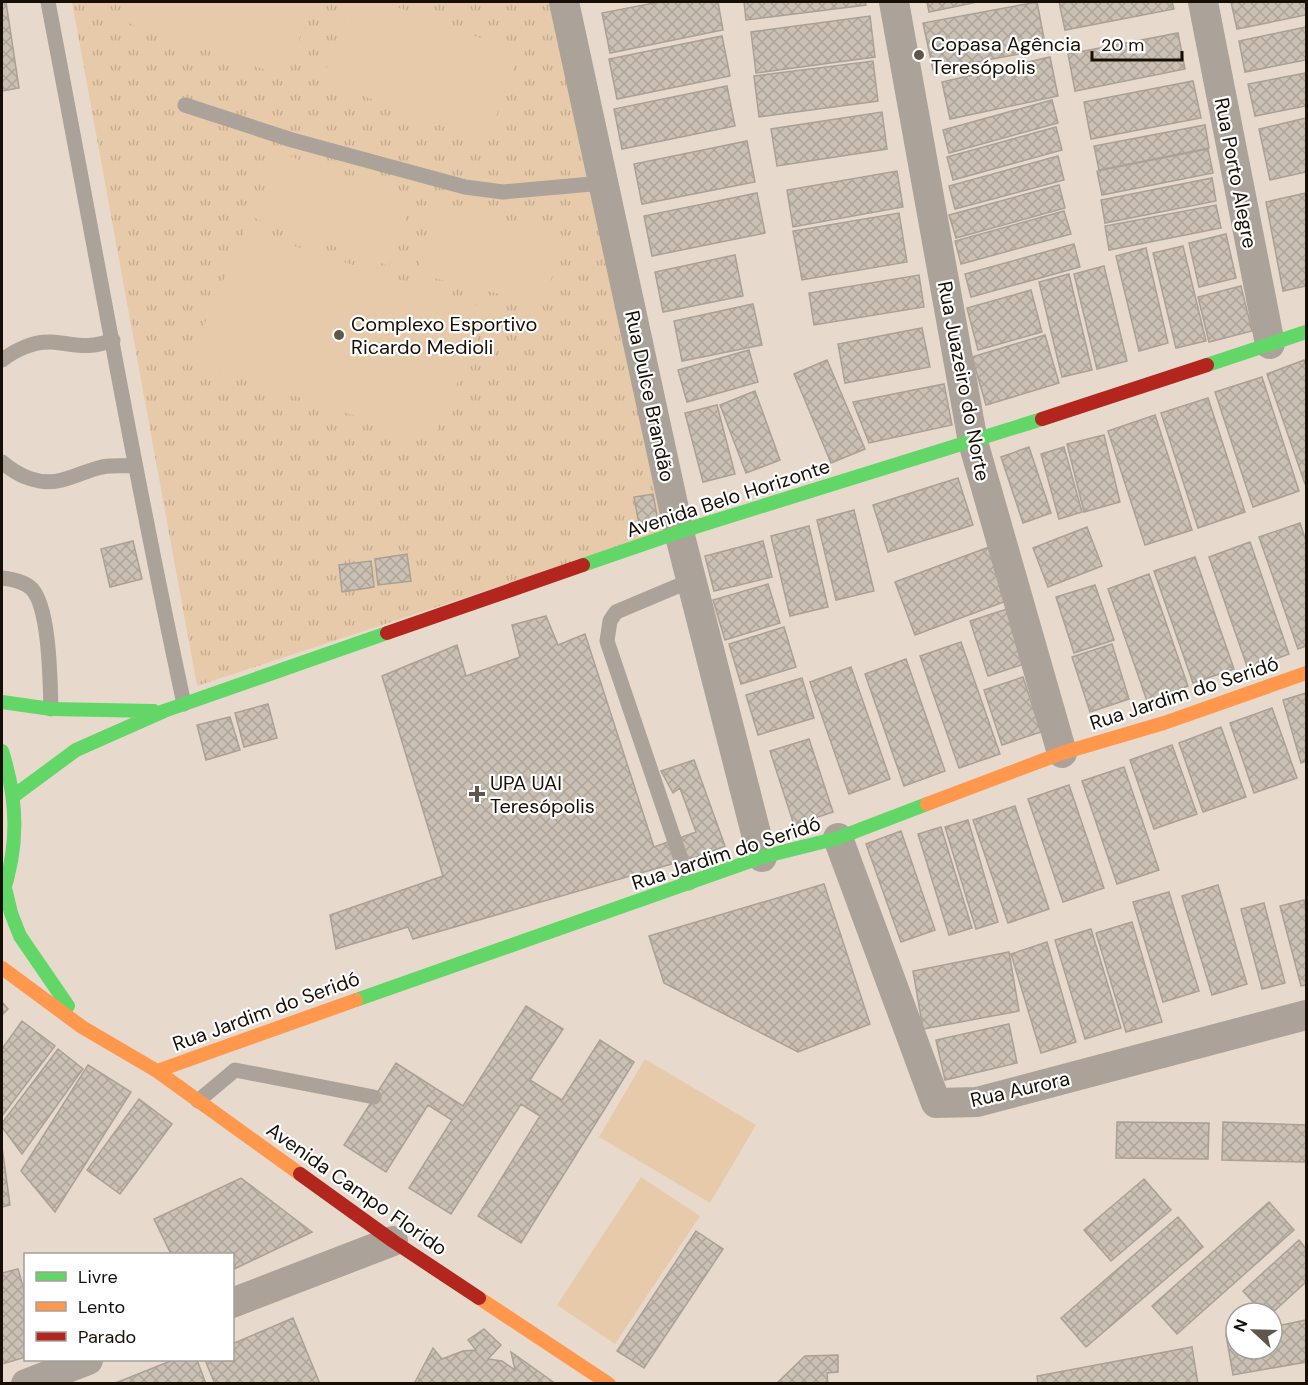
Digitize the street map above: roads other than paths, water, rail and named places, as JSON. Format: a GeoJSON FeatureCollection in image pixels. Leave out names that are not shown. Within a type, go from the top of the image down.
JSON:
{"type":"FeatureCollection","features":[{"type":"Feature","properties":{"kind":"street","name":"Rua Dulce Brandão"},"geometry":{"type":"LineString","coordinates":[[564,2],[680,532],[762,857]]}},
{"type":"Feature","properties":{"kind":"street","name":"Rua Juazeiro do Norte"},"geometry":{"type":"LineString","coordinates":[[894,2],[973,442],[1062,753]]}},
{"type":"Feature","properties":{"kind":"street","name":"Rua Porto Alegre"},"geometry":{"type":"LineString","coordinates":[[1203,2],[1270,344]]}},
{"type":"Feature","properties":{"kind":"street","name":"Avenida Belo Horizonte"},"geometry":{"type":"LineString","coordinates":[[15,795],[76,750],[184,704],[680,532],[973,442],[1306,332]]}},
{"type":"Feature","properties":{"kind":"street","name":"Rua Jardim do Seridó"},"geometry":{"type":"LineString","coordinates":[[157,1071],[762,857],[838,838],[1062,753],[1164,723],[1306,673]]}},
{"type":"Feature","properties":{"kind":"street"},"geometry":{"type":"LineString","coordinates":[[2,702],[51,710],[165,711]]}},
{"type":"Feature","properties":{"kind":"street"},"geometry":{"type":"LineString","coordinates":[[2,751],[15,795],[16,841],[3,892],[20,936],[82,1027]]}},
{"type":"Feature","properties":{"kind":"street","name":"Rua Aurora"},"geometry":{"type":"LineString","coordinates":[[838,838],[936,1103],[977,1102],[1306,1015]]}},
{"type":"Feature","properties":{"kind":"street","name":"Avenida Campo Florido"},"geometry":{"type":"LineString","coordinates":[[2,968],[82,1027],[157,1071],[393,1241],[609,1383]]}},
{"type":"Feature","properties":{"kind":"street"},"geometry":{"type":"LineString","coordinates":[[234,1302],[393,1241]]}},
{"type":"Feature","properties":{"kind":"street"},"geometry":{"type":"LineString","coordinates":[[26,1383],[83,1361]]}},
{"type":"Feature","properties":{"kind":"lane"},"geometry":{"type":"LineString","coordinates":[[48,2],[135,466],[184,704]]}},
{"type":"Feature","properties":{"kind":"lane"},"geometry":{"type":"LineString","coordinates":[[185,105],[292,140],[465,187],[503,192],[603,183]]}},
{"type":"Feature","properties":{"kind":"lane"},"geometry":{"type":"LineString","coordinates":[[2,360],[28,346],[49,342],[87,347],[113,340]]}},
{"type":"Feature","properties":{"kind":"lane"},"geometry":{"type":"LineString","coordinates":[[2,462],[13,472],[36,481],[60,481],[99,467],[112,465],[135,466]]}},
{"type":"Feature","properties":{"kind":"lane"},"geometry":{"type":"LineString","coordinates":[[2,578],[16,580],[31,588],[39,601],[48,652],[51,710]]}},
{"type":"Feature","properties":{"kind":"lane"},"geometry":{"type":"LineString","coordinates":[[689,883],[607,641],[610,621],[616,612],[692,580]]}},
{"type":"Feature","properties":{"kind":"lane"},"geometry":{"type":"LineString","coordinates":[[198,1101],[235,1070],[374,1097]]}},
{"type":"Feature","properties":{"kind":"place","name":"Copasa Agência Teresópolis"},"geometry":{"type":"Point","coordinates":[919,55]}},
{"type":"Feature","properties":{"kind":"place","name":"Complexo Esportivo Ricardo Medioli"},"geometry":{"type":"Point","coordinates":[339,335]}},
{"type":"Feature","properties":{"kind":"place","name":"UPA UAI Teresópolis"},"geometry":{"type":"Point","coordinates":[477,794]}}]}
